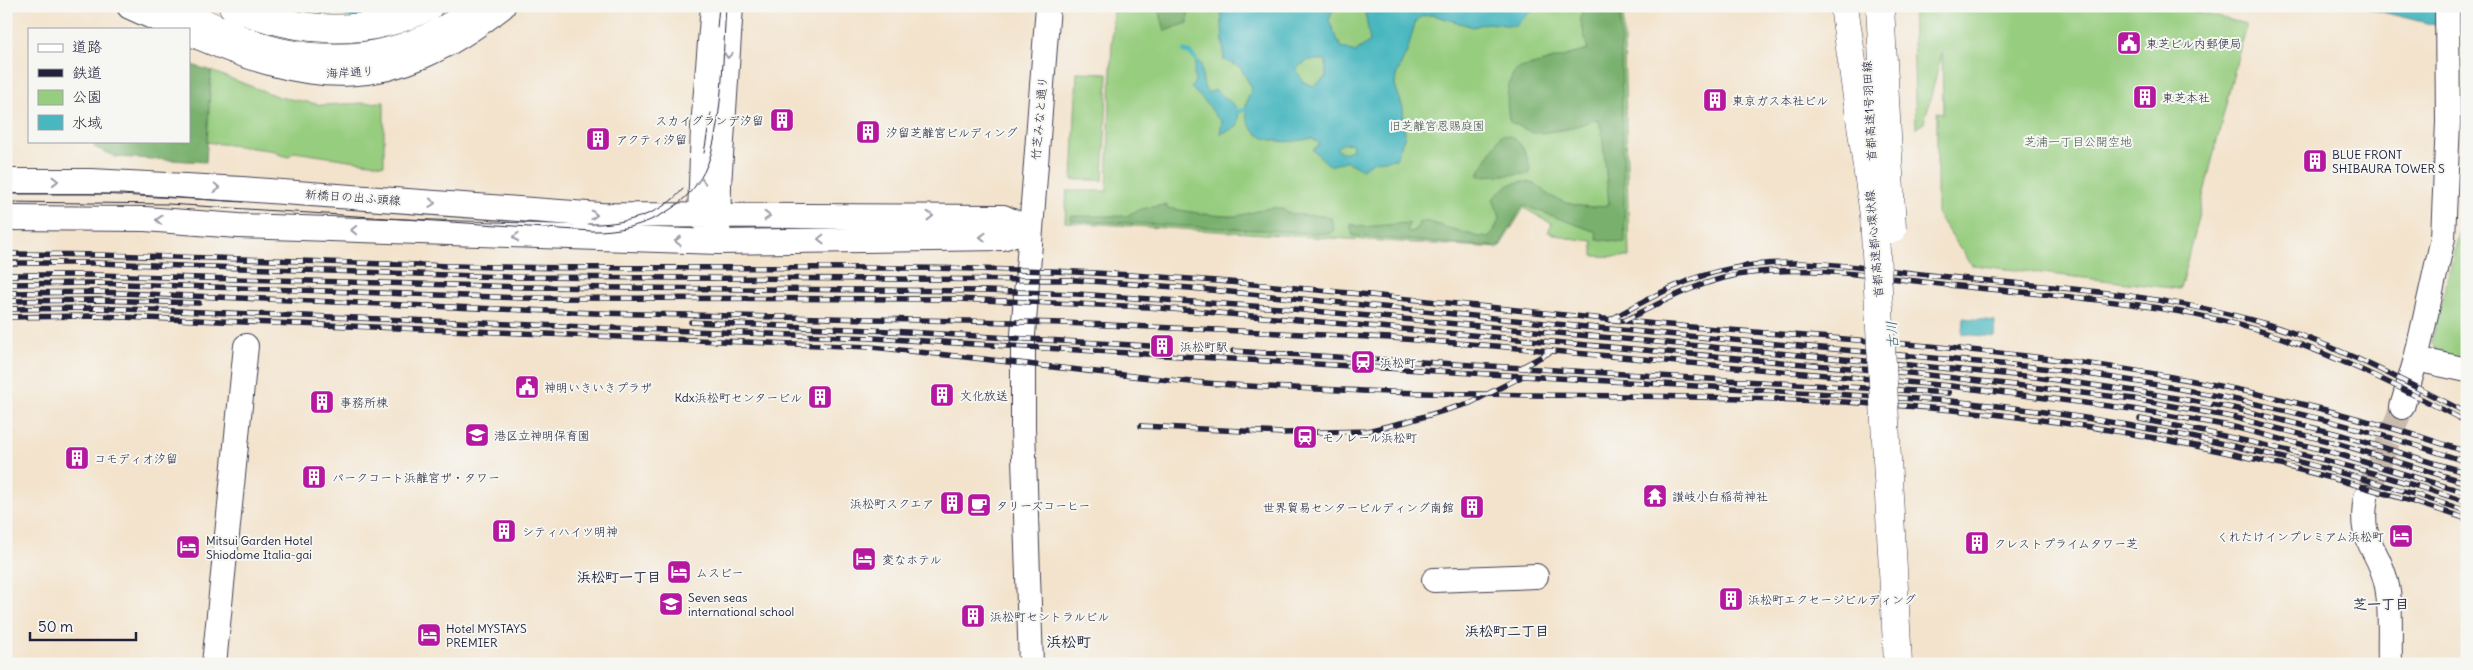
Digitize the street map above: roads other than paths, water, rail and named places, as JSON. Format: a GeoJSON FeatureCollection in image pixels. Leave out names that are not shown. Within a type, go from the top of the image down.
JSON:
{"type":"FeatureCollection","features":[{"type":"Feature","properties":{"kind":"highway"},"geometry":{"type":"LineString","coordinates":[[168,6],[257,45],[296,55],[335,60],[373,56],[411,46],[451,26],[480,6]]}},
{"type":"Feature","properties":{"kind":"highway"},"geometry":{"type":"LineString","coordinates":[[233,6],[285,24],[333,30],[387,23],[429,6]]}},
{"type":"Feature","properties":{"kind":"highway","name":"首都高速都心環状線"},"geometry":{"type":"LineString","coordinates":[[1844,6],[1874,215],[1898,664]]}},
{"type":"Feature","properties":{"kind":"highway","name":"首都高速1号羽田線"},"geometry":{"type":"LineString","coordinates":[[1864,6],[1874,215]]}},
{"type":"Feature","properties":{"kind":"highway","name":"首都高速都心環状線"},"geometry":{"type":"LineString","coordinates":[[1880,6],[1914,664]]}},
{"type":"Feature","properties":{"kind":"highway","name":"首都高速都心環状線"},"geometry":{"type":"LineString","coordinates":[[1894,258],[1900,106],[1897,6]]}},
{"type":"Feature","properties":{"kind":"main road"},"geometry":{"type":"LineString","coordinates":[[130,6],[179,28]]}},
{"type":"Feature","properties":{"kind":"main road"},"geometry":{"type":"LineString","coordinates":[[272,6],[315,18],[367,16],[398,6]]}},
{"type":"Feature","properties":{"kind":"main road","name":"海岸通り"},"geometry":{"type":"LineString","coordinates":[[190,32],[239,53],[284,67],[324,74],[361,74],[397,66],[430,53],[461,36],[502,6]]}},
{"type":"Feature","properties":{"kind":"street"},"geometry":{"type":"LineString","coordinates":[[713,6],[703,127],[709,215],[718,242]]}},
{"type":"Feature","properties":{"kind":"street"},"geometry":{"type":"LineString","coordinates":[[709,215],[731,6]]}},
{"type":"Feature","properties":{"kind":"street","name":"竹芝みなと通り"},"geometry":{"type":"LineString","coordinates":[[1031,664],[1022,392],[1023,335],[1048,6]]}},
{"type":"Feature","properties":{"kind":"street"},"geometry":{"type":"LineString","coordinates":[[2402,407],[2416,359],[2443,238],[2457,71],[2448,18]]}},
{"type":"Feature","properties":{"kind":"street","name":"新橋日の出ふ頭線"},"geometry":{"type":"LineString","coordinates":[[6,182],[91,181],[242,189],[355,196],[540,212],[1003,217],[1030,229]]}},
{"type":"Feature","properties":{"kind":"street"},"geometry":{"type":"LineString","coordinates":[[6,218],[145,220],[260,227],[718,242],[1002,238],[1030,229]]}},
{"type":"Feature","properties":{"kind":"street"},"geometry":{"type":"LineString","coordinates":[[214,664],[246,346]]}},
{"type":"Feature","properties":{"kind":"street"},"geometry":{"type":"LineString","coordinates":[[2416,359],[2467,370]]}},
{"type":"Feature","properties":{"kind":"street"},"geometry":{"type":"LineString","coordinates":[[2366,497],[2363,522],[2366,537],[2381,565],[2387,584],[2390,664]]}},
{"type":"Feature","properties":{"kind":"street"},"geometry":{"type":"LineString","coordinates":[[1434,580],[1536,576]]}},
{"type":"Feature","properties":{"kind":"water"},"geometry":{"type":"Polygon","coordinates":[[[1221,6],[1334,6],[1329,21],[1341,47],[1355,52],[1370,41],[1364,6],[1544,6],[1530,12],[1516,26],[1487,23],[1473,27],[1433,15],[1422,16],[1415,23],[1408,49],[1396,76],[1395,85],[1403,108],[1405,135],[1396,159],[1374,161],[1362,169],[1345,161],[1330,166],[1313,150],[1320,144],[1312,138],[1279,141],[1260,135],[1252,129],[1247,120],[1246,105],[1252,88],[1240,67],[1224,60],[1221,6]],[[1309,60],[1296,68],[1303,82],[1314,86],[1326,77],[1326,60],[1309,60]],[[1352,143],[1342,144],[1336,148],[1342,152],[1348,151],[1353,149],[1352,143]]]}},
{"type":"Feature","properties":{"kind":"water"},"geometry":{"type":"Polygon","coordinates":[[[2358,6],[2467,6],[2467,33],[2358,6]]]}},
{"type":"Feature","properties":{"kind":"water"},"geometry":{"type":"Polygon","coordinates":[[[1196,60],[1201,64],[1203,83],[1207,93],[1216,90],[1237,109],[1237,127],[1220,134],[1222,121],[1216,117],[1208,104],[1191,88],[1195,81],[1196,60]]]}},
{"type":"Feature","properties":{"kind":"water"},"geometry":{"type":"Polygon","coordinates":[[[1963,318],[1995,321],[1994,337],[1962,334],[1963,318]]]}},
{"type":"Feature","properties":{"kind":"waterway"},"geometry":{"type":"LineString","coordinates":[[353,6],[362,6]]}},
{"type":"Feature","properties":{"kind":"waterway"},"geometry":{"type":"LineString","coordinates":[[1184,51],[1190,53],[1196,60]]}},
{"type":"Feature","properties":{"kind":"waterway"},"geometry":{"type":"LineString","coordinates":[[1239,111],[1246,110]]}},
{"type":"Feature","properties":{"kind":"tunnel"},"geometry":{"type":"LineString","coordinates":[[2366,497],[2402,407]]}},
{"type":"Feature","properties":{"kind":"tram line"},"geometry":{"type":"LineString","coordinates":[[717,28],[719,6]]}},
{"type":"Feature","properties":{"kind":"tram line"},"geometry":{"type":"LineString","coordinates":[[6,202],[168,204],[592,231],[630,227],[665,213],[693,189],[704,173],[711,154],[718,119],[726,6]]}},
{"type":"Feature","properties":{"kind":"tram line"},"geometry":{"type":"LineString","coordinates":[[704,153],[711,113]]}},
{"type":"Feature","properties":{"kind":"tram line"},"geometry":{"type":"LineString","coordinates":[[588,224],[614,223],[640,217],[664,206],[683,189]]}},
{"type":"Feature","properties":{"kind":"tram line"},"geometry":{"type":"LineString","coordinates":[[6,194],[121,194],[243,202]]}},
{"type":"Feature","properties":{"kind":"railway"},"geometry":{"type":"LineString","coordinates":[[6,254],[504,267],[933,268],[1076,272],[1219,281],[1646,323],[1932,346],[2047,358],[2196,381],[2288,401],[2378,424],[2467,452]]}},
{"type":"Feature","properties":{"kind":"railway"},"geometry":{"type":"LineString","coordinates":[[6,263],[96,263],[506,277],[1076,280],[1190,288],[1576,326],[2034,367],[2089,374],[2253,403],[2361,429],[2467,462]]}},
{"type":"Feature","properties":{"kind":"railway"},"geometry":{"type":"LineString","coordinates":[[1610,320],[1653,297],[1698,277],[1729,269],[1781,263],[1860,267],[2104,292],[2226,313],[2292,332],[2393,376],[2467,413]]}},
{"type":"Feature","properties":{"kind":"railway"},"geometry":{"type":"LineString","coordinates":[[1624,321],[1701,285],[1734,276],[1776,271],[1850,273],[2110,301],[2191,314],[2270,334],[2346,363],[2395,385],[2467,422]]}},
{"type":"Feature","properties":{"kind":"railway"},"geometry":{"type":"LineString","coordinates":[[6,275],[97,275],[522,287],[986,291],[1077,294],[1281,308],[2035,377],[2135,391],[2233,408],[2338,434],[2467,473]]}},
{"type":"Feature","properties":{"kind":"railway"},"geometry":{"type":"LineString","coordinates":[[6,284],[96,283],[522,298],[956,299],[1148,307],[1920,374],[2134,399],[2232,417],[2336,443],[2467,483]]}},
{"type":"Feature","properties":{"kind":"railway"},"geometry":{"type":"LineString","coordinates":[[6,293],[98,292],[595,313],[1063,323],[1391,338],[1495,346],[1951,386],[2132,409],[2230,426],[2331,452],[2467,493]]}},
{"type":"Feature","properties":{"kind":"railway"},"geometry":{"type":"LineString","coordinates":[[6,301],[98,300],[199,303]]}},
{"type":"Feature","properties":{"kind":"railway"},"geometry":{"type":"LineString","coordinates":[[6,309],[98,308],[872,338],[1951,401],[2082,417],[2212,441],[2340,473],[2467,511]]}},
{"type":"Feature","properties":{"kind":"railway"},"geometry":{"type":"LineString","coordinates":[[6,317],[96,316],[870,347],[1177,381],[1230,385],[1436,393],[1805,400],[1953,410],[2084,426],[2213,449],[2341,481],[2467,519]]}},
{"type":"Feature","properties":{"kind":"railway"},"geometry":{"type":"LineString","coordinates":[[691,322],[1150,346]]}},
{"type":"Feature","properties":{"kind":"railway"},"geometry":{"type":"LineString","coordinates":[[1233,351],[1949,393]]}},
{"type":"Feature","properties":{"kind":"railway"},"geometry":{"type":"LineString","coordinates":[[1522,367],[1552,351]]}},
{"type":"Feature","properties":{"kind":"railway"},"geometry":{"type":"LineString","coordinates":[[1141,426],[1282,433],[1367,431],[1470,403],[1521,377]]}},
{"type":"Feature","properties":{"kind":"railway"},"geometry":{"type":"LineString","coordinates":[[2140,419],[2223,436],[2345,465],[2467,502]]}},
{"type":"Feature","properties":{"kind":"place","name":"東芝ビル内郵便局"},"geometry":{"type":"Point","coordinates":[2129,43]}},
{"type":"Feature","properties":{"kind":"place","name":"東芝本社"},"geometry":{"type":"Point","coordinates":[2145,97]}},
{"type":"Feature","properties":{"kind":"place","name":"東京ガス本社ビル"},"geometry":{"type":"Point","coordinates":[1715,100]}},
{"type":"Feature","properties":{"kind":"place","name":"スカイグランデ汐留"},"geometry":{"type":"Point","coordinates":[782,120]}},
{"type":"Feature","properties":{"kind":"place","name":"汐留芝離宮ビルディング"},"geometry":{"type":"Point","coordinates":[868,132]}},
{"type":"Feature","properties":{"kind":"place","name":"アクティ汐留"},"geometry":{"type":"Point","coordinates":[598,139]}},
{"type":"Feature","properties":{"kind":"place","name":"BLUE FRONT SHIBAURA TOWER S"},"geometry":{"type":"Point","coordinates":[2315,161]}},
{"type":"Feature","properties":{"kind":"place","name":"浜松町駅"},"geometry":{"type":"Point","coordinates":[1162,346]}},
{"type":"Feature","properties":{"kind":"place","name":"浜松町"},"geometry":{"type":"Point","coordinates":[1363,362]}},
{"type":"Feature","properties":{"kind":"place","name":"神明いきいきプラザ"},"geometry":{"type":"Point","coordinates":[527,387]}},
{"type":"Feature","properties":{"kind":"place","name":"文化放送"},"geometry":{"type":"Point","coordinates":[942,395]}},
{"type":"Feature","properties":{"kind":"place","name":"Kdx浜松町センタービル"},"geometry":{"type":"Point","coordinates":[820,397]}},
{"type":"Feature","properties":{"kind":"place","name":"事務所棟"},"geometry":{"type":"Point","coordinates":[322,402]}},
{"type":"Feature","properties":{"kind":"place","name":"港区立神明保育園"},"geometry":{"type":"Point","coordinates":[477,435]}},
{"type":"Feature","properties":{"kind":"place","name":"モノレール浜松町"},"geometry":{"type":"Point","coordinates":[1305,437]}},
{"type":"Feature","properties":{"kind":"place","name":"コモディオ汐留"},"geometry":{"type":"Point","coordinates":[77,458]}},
{"type":"Feature","properties":{"kind":"place","name":"パークコート浜離宮ザ・タワー"},"geometry":{"type":"Point","coordinates":[314,477]}},
{"type":"Feature","properties":{"kind":"place","name":"讃岐小白稲荷神社"},"geometry":{"type":"Point","coordinates":[1655,496]}},
{"type":"Feature","properties":{"kind":"place","name":"浜松町スクエア"},"geometry":{"type":"Point","coordinates":[952,503]}},
{"type":"Feature","properties":{"kind":"place","name":"タリーズコーヒー"},"geometry":{"type":"Point","coordinates":[979,505]}},
{"type":"Feature","properties":{"kind":"place","name":"世界貿易センタービルディング南館"},"geometry":{"type":"Point","coordinates":[1472,507]}},
{"type":"Feature","properties":{"kind":"place","name":"シティハイツ明神"},"geometry":{"type":"Point","coordinates":[504,531]}},
{"type":"Feature","properties":{"kind":"place","name":"くれたけインプレミアム浜松町"},"geometry":{"type":"Point","coordinates":[2401,536]}},
{"type":"Feature","properties":{"kind":"place","name":"クレストプライムタワー芝"},"geometry":{"type":"Point","coordinates":[1977,543]}},
{"type":"Feature","properties":{"kind":"place","name":"Mitsui Garden Hotel Shiodome Italia-gai"},"geometry":{"type":"Point","coordinates":[188,547]}},
{"type":"Feature","properties":{"kind":"place","name":"変なホテル"},"geometry":{"type":"Point","coordinates":[864,559]}},
{"type":"Feature","properties":{"kind":"place","name":"ムスビー"},"geometry":{"type":"Point","coordinates":[679,572]}},
{"type":"Feature","properties":{"kind":"place","name":"浜松町エクセージビルディング"},"geometry":{"type":"Point","coordinates":[1731,599]}},
{"type":"Feature","properties":{"kind":"place","name":"Seven seas international school"},"geometry":{"type":"Point","coordinates":[671,604]}},
{"type":"Feature","properties":{"kind":"place","name":"浜松町セントラルビル"},"geometry":{"type":"Point","coordinates":[973,616]}},
{"type":"Feature","properties":{"kind":"place","name":"Hotel MYSTAYS PREMIER"},"geometry":{"type":"Point","coordinates":[429,635]}},
{"type":"Feature","properties":{"kind":"district","name":"浜松町一丁目"},"geometry":{"type":"Point","coordinates":[619,577]}},
{"type":"Feature","properties":{"kind":"district","name":"芝一丁目"},"geometry":{"type":"Point","coordinates":[2381,604]}},
{"type":"Feature","properties":{"kind":"district","name":"浜松町二丁目"},"geometry":{"type":"Point","coordinates":[1507,631]}},
{"type":"Feature","properties":{"kind":"district","name":"浜松町"},"geometry":{"type":"Point","coordinates":[1069,641]}},
{"type":"Feature","properties":{"kind":"park label","name":"旧芝離宮恩賜庭園"},"geometry":{"type":"Point","coordinates":[1437,125]}},
{"type":"Feature","properties":{"kind":"park label","name":"芝浦一丁目公開空地"},"geometry":{"type":"Point","coordinates":[2078,141]}},
{"type":"Feature","properties":{"kind":"water label","name":"古川"},"geometry":{"type":"Point","coordinates":[1892,335]}}]}
